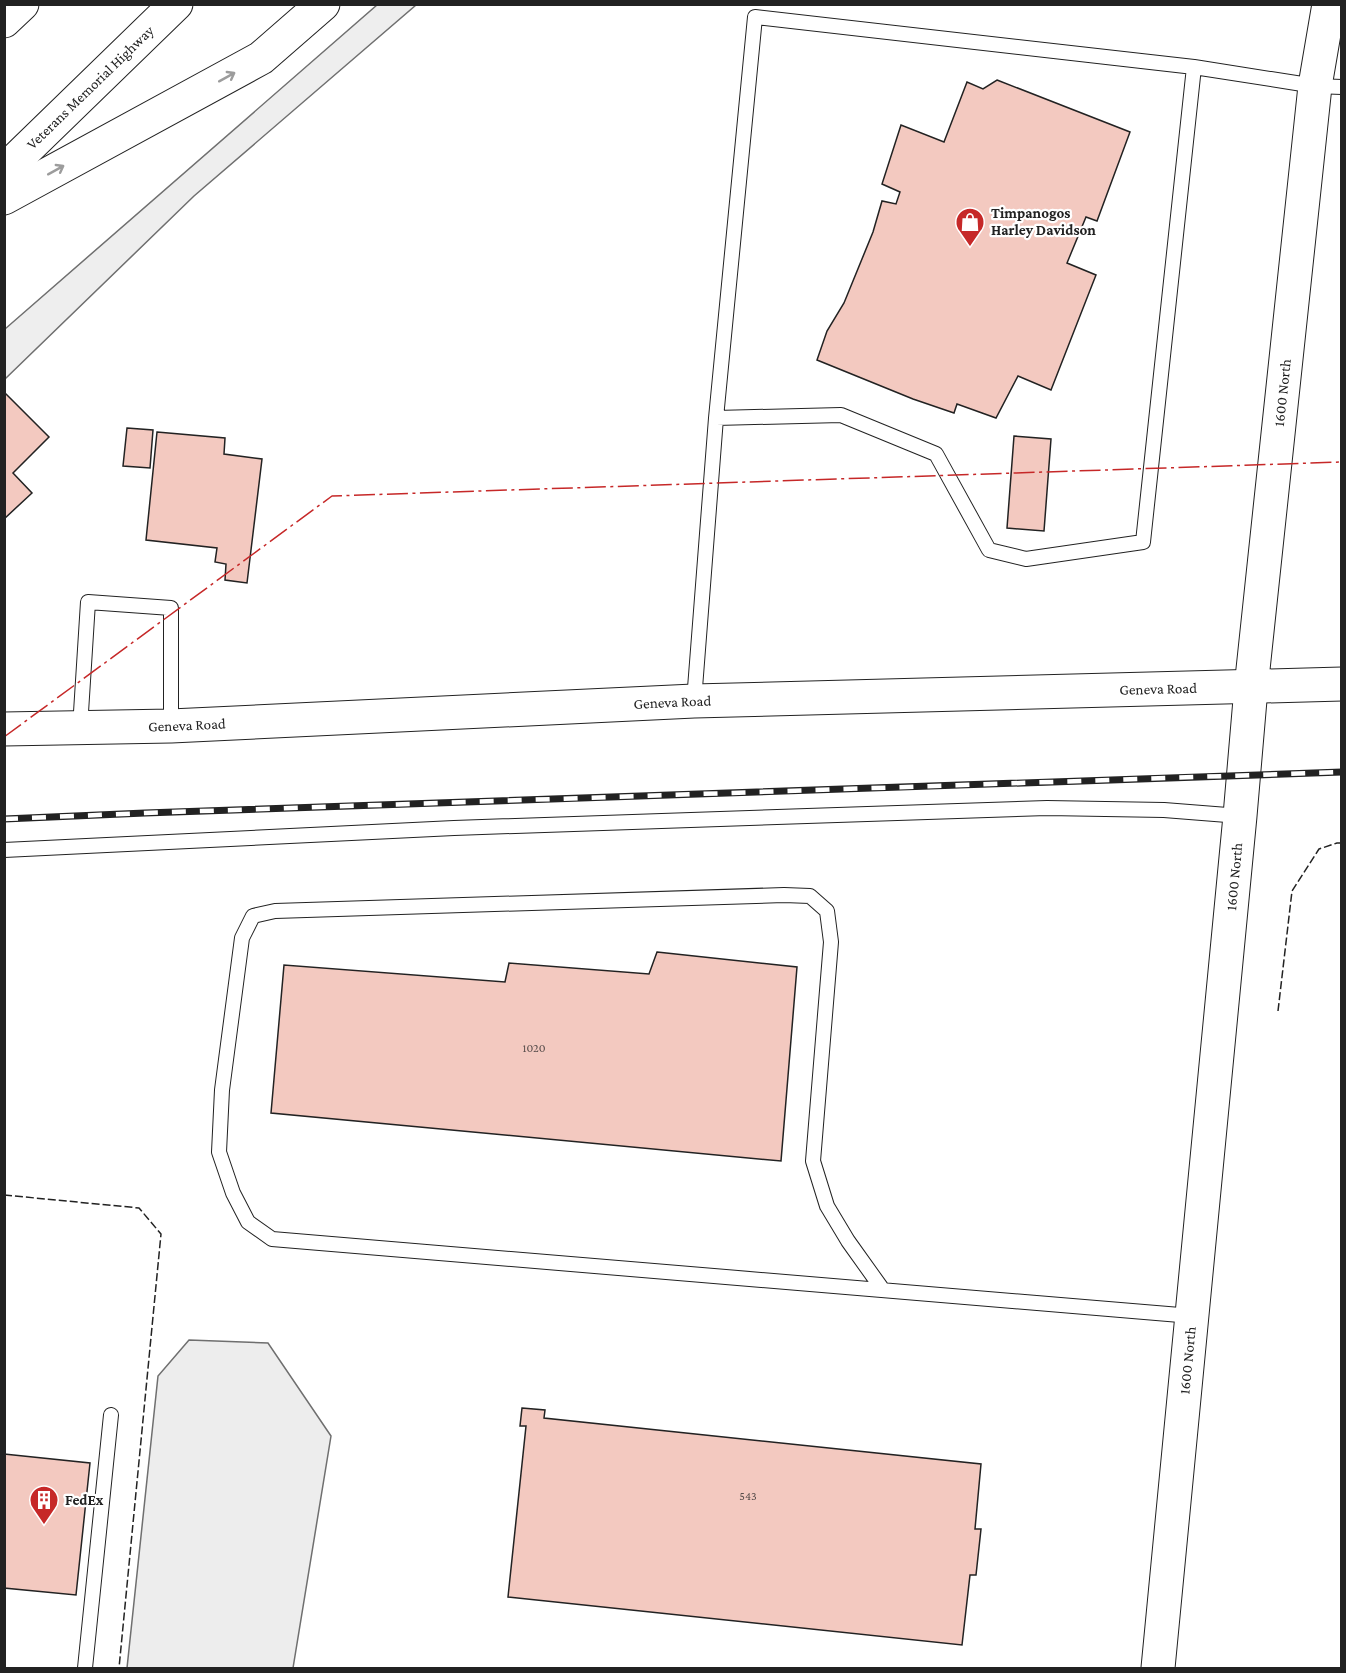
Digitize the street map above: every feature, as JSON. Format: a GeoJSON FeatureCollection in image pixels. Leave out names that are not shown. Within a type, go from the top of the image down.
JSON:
{"type":"FeatureCollection","features":[{"type":"Feature","properties":{"kind":"main road"},"geometry":{"type":"LineString","coordinates":[[4,21],[17,4]]}},
{"type":"Feature","properties":{"kind":"main road"},"geometry":{"type":"LineString","coordinates":[[4,21],[22,4]]}},
{"type":"Feature","properties":{"kind":"main road","name":"Veterans Memorial Highway"},"geometry":{"type":"LineString","coordinates":[[4,171],[176,4]]}},
{"type":"Feature","properties":{"kind":"main road"},"geometry":{"type":"LineString","coordinates":[[4,198],[261,58],[323,4]]}},
{"type":"Feature","properties":{"kind":"main road","name":"1600 North"},"geometry":{"type":"LineString","coordinates":[[1310,4],[1328,87]]}},
{"type":"Feature","properties":{"kind":"main road","name":"1600 North"},"geometry":{"type":"LineString","coordinates":[[1158,1668],[1251,687],[1328,87],[1329,4]]}},
{"type":"Feature","properties":{"kind":"main road","name":"Geneva Road"},"geometry":{"type":"LineString","coordinates":[[4,729],[171,726],[694,701],[1341,684]]}},
{"type":"Feature","properties":{"kind":"lane"},"geometry":{"type":"LineString","coordinates":[[694,701],[716,418],[755,17],[1194,67],[1328,87]]}},
{"type":"Feature","properties":{"kind":"lane"},"geometry":{"type":"LineString","coordinates":[[716,418],[842,415],[936,454],[989,550],[1026,559],[1143,542],[1194,67]]}},
{"type":"Feature","properties":{"kind":"lane"},"geometry":{"type":"LineString","coordinates":[[80,728],[88,602],[171,608],[171,726]]}},
{"type":"Feature","properties":{"kind":"lane"},"geometry":{"type":"LineString","coordinates":[[4,850],[453,828],[1047,808],[1164,810],[1240,816]]}},
{"type":"Feature","properties":{"kind":"lane"},"geometry":{"type":"LineString","coordinates":[[883,1290],[848,1241],[827,1206],[813,1161],[831,942],[827,910],[810,896],[275,911],[253,916],[242,938],[222,1090],[219,1152],[233,1193],[248,1222],[272,1239],[1192,1316]]}},
{"type":"Feature","properties":{"kind":"lane"},"geometry":{"type":"LineString","coordinates":[[85,1668],[111,1415]]}},
{"type":"Feature","properties":{"kind":"shaded area"},"geometry":{"type":"Polygon","coordinates":[[[377,5],[416,5],[194,196],[5,379],[5,329],[377,5]]]}},
{"type":"Feature","properties":{"kind":"shaded area"},"geometry":{"type":"Polygon","coordinates":[[[189,1340],[268,1343],[331,1436],[293,1668],[127,1668],[158,1376],[189,1340]]]}},
{"type":"Feature","properties":{"kind":"building","name":"Timpanogos Harley Davidson"},"geometry":{"type":"Polygon","coordinates":[[[997,80],[1130,132],[1097,221],[1086,217],[1067,263],[1096,275],[1051,390],[1018,376],[996,418],[957,404],[954,413],[817,360],[827,331],[844,303],[873,232],[882,201],[896,204],[900,192],[882,184],[901,125],[944,142],[967,82],[983,89],[997,80]]]}},
{"type":"Feature","properties":{"kind":"building"},"geometry":{"type":"Polygon","coordinates":[[[4,392],[49,437],[13,473],[32,493],[4,519],[4,392]]]}},
{"type":"Feature","properties":{"kind":"building"},"geometry":{"type":"Polygon","coordinates":[[[127,428],[153,430],[150,468],[123,466],[127,428]]]}},
{"type":"Feature","properties":{"kind":"building"},"geometry":{"type":"Polygon","coordinates":[[[157,432],[225,438],[224,454],[262,459],[247,583],[225,580],[226,564],[215,562],[217,548],[146,540],[157,432]]]}},
{"type":"Feature","properties":{"kind":"building"},"geometry":{"type":"Polygon","coordinates":[[[1014,436],[1051,439],[1044,531],[1007,528],[1014,436]]]}},
{"type":"Feature","properties":{"kind":"building"},"geometry":{"type":"Polygon","coordinates":[[[657,952],[797,967],[781,1161],[271,1113],[284,965],[505,982],[509,963],[649,974],[657,952]]]}},
{"type":"Feature","properties":{"kind":"building"},"geometry":{"type":"Polygon","coordinates":[[[522,1408],[545,1410],[544,1418],[981,1464],[975,1529],[981,1529],[976,1575],[970,1575],[962,1645],[508,1597],[526,1426],[520,1426],[522,1408]]]}},
{"type":"Feature","properties":{"kind":"building","name":"FedEx"},"geometry":{"type":"Polygon","coordinates":[[[4,1454],[90,1463],[76,1595],[4,1588],[4,1454]]]}},
{"type":"Feature","properties":{"kind":"railway"},"geometry":{"type":"LineString","coordinates":[[4,819],[1342,772]]}},
{"type":"Feature","properties":{"kind":"fence"},"geometry":{"type":"LineString","coordinates":[[1278,1011],[1292,891],[1319,849],[1342,843]]}},
{"type":"Feature","properties":{"kind":"fence"},"geometry":{"type":"LineString","coordinates":[[4,1195],[139,1208],[161,1234],[119,1668]]}},
{"type":"Feature","properties":{"kind":"power"},"geometry":{"type":"LineString","coordinates":[[4,737],[332,496],[1342,462]]}},
{"type":"Feature","properties":{"kind":"place","name":"Timpanogos Harley Davidson"},"geometry":{"type":"Point","coordinates":[970,248]}},
{"type":"Feature","properties":{"kind":"place","name":"FedEx"},"geometry":{"type":"Point","coordinates":[44,1526]}}]}
